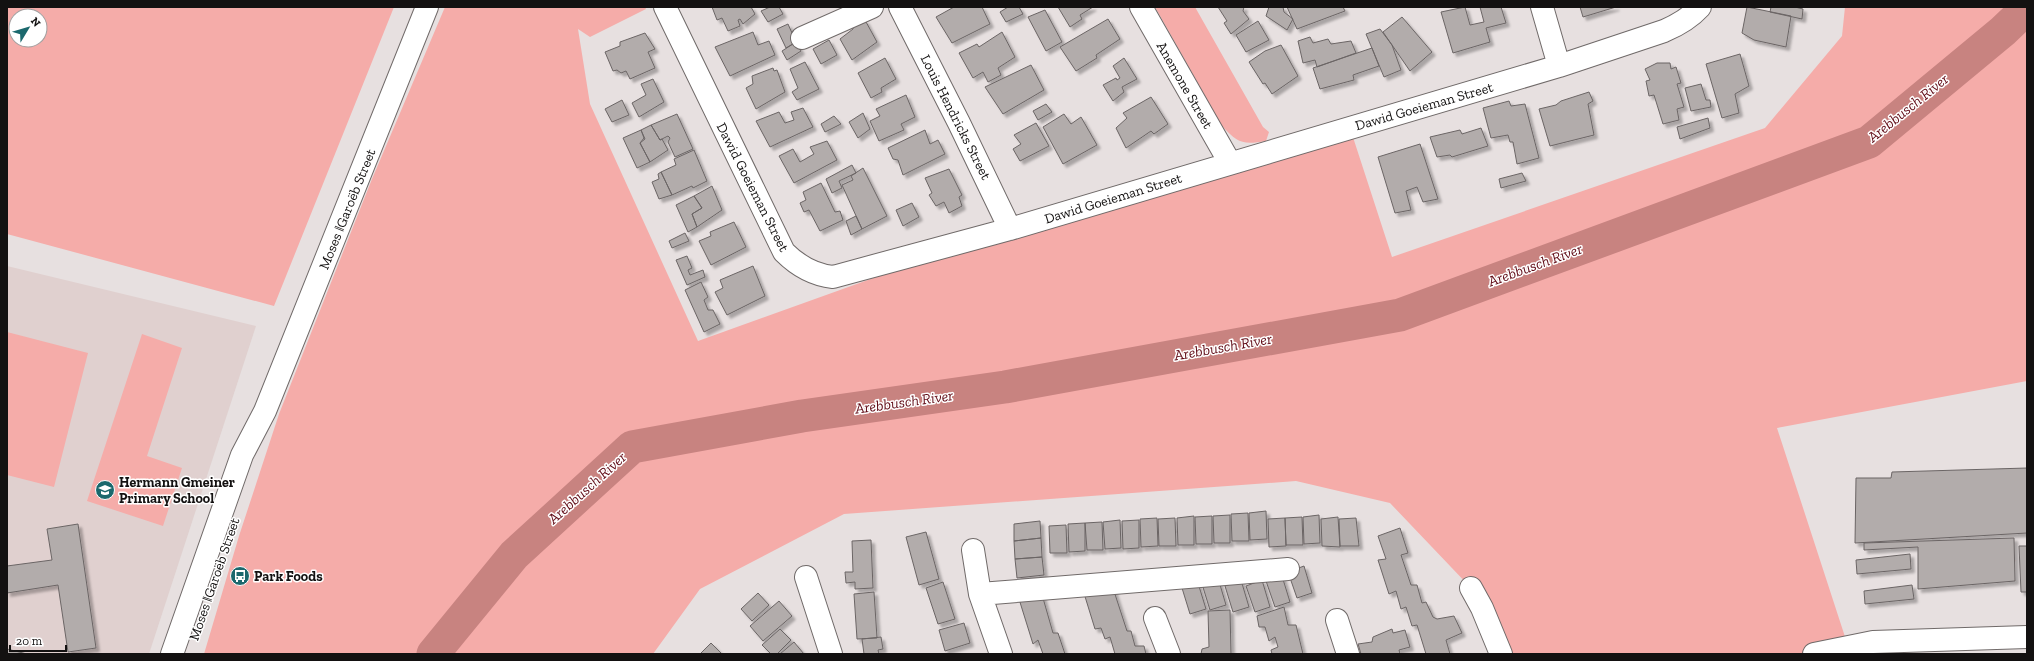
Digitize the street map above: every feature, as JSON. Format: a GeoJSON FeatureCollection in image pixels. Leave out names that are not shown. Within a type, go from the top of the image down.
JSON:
{"type":"FeatureCollection","features":[{"type":"Feature","properties":{"kind":"street","name":"Moses ǁGaroëb Street"},"geometry":{"type":"LineString","coordinates":[[172,654],[242,455],[265,411],[427,7]]}},
{"type":"Feature","properties":{"kind":"street","name":"Dawid Goeieman Street"},"geometry":{"type":"LineString","coordinates":[[665,7],[775,237],[784,252],[794,263],[821,276],[833,277],[1010,229],[1559,66],[1664,31],[1679,24],[1694,14],[1700,7]]}},
{"type":"Feature","properties":{"kind":"street"},"geometry":{"type":"LineString","coordinates":[[802,38],[872,7]]}},
{"type":"Feature","properties":{"kind":"street","name":"Louis Hendricks Street"},"geometry":{"type":"LineString","coordinates":[[900,7],[962,129],[1010,229]]}},
{"type":"Feature","properties":{"kind":"street","name":"Anemone Street"},"geometry":{"type":"LineString","coordinates":[[1141,7],[1230,163]]}},
{"type":"Feature","properties":{"kind":"street"},"geometry":{"type":"LineString","coordinates":[[1542,7],[1559,66]]}},
{"type":"Feature","properties":{"kind":"street","name":"Moses ǁGaroëb Street"},"geometry":{"type":"LineString","coordinates":[[188,654],[256,459],[265,411]]}},
{"type":"Feature","properties":{"kind":"street"},"geometry":{"type":"LineString","coordinates":[[973,550],[980,594],[1001,654]]}},
{"type":"Feature","properties":{"kind":"street"},"geometry":{"type":"LineString","coordinates":[[980,594],[1288,569]]}},
{"type":"Feature","properties":{"kind":"street"},"geometry":{"type":"LineString","coordinates":[[806,577],[831,654]]}},
{"type":"Feature","properties":{"kind":"street"},"geometry":{"type":"LineString","coordinates":[[1471,588],[1482,608],[1501,654]]}},
{"type":"Feature","properties":{"kind":"street"},"geometry":{"type":"LineString","coordinates":[[1155,618],[1168,654]]}},
{"type":"Feature","properties":{"kind":"street"},"geometry":{"type":"LineString","coordinates":[[1337,620],[1348,654]]}},
{"type":"Feature","properties":{"kind":"street"},"geometry":{"type":"LineString","coordinates":[[1814,654],[1873,642],[2027,637]]}},
{"type":"Feature","properties":{"kind":"shaded area"},"geometry":{"type":"Polygon","coordinates":[[[7,7],[394,7],[274,306],[7,234],[7,7]]]}},
{"type":"Feature","properties":{"kind":"shaded area"},"geometry":{"type":"Polygon","coordinates":[[[445,7],[645,7],[646,9],[590,37],[578,29],[590,104],[698,341],[1010,229],[1350,128],[1392,257],[1765,128],[1842,36],[1845,7],[2027,7],[2027,381],[1777,428],[1848,646],[1819,654],[1501,654],[1471,588],[1390,503],[1296,481],[844,514],[700,589],[653,654],[204,654],[239,536],[279,414],[372,179],[445,7]]]}},
{"type":"Feature","properties":{"kind":"shaded area"},"geometry":{"type":"Polygon","coordinates":[[[1155,7],[1195,7],[1263,127],[1269,132],[1266,141],[1251,143],[1241,141],[1232,136],[1222,126],[1155,7]]]}},
{"type":"Feature","properties":{"kind":"shaded area","name":"Hermann Gmeiner Primary School"},"geometry":{"type":"Polygon","coordinates":[[[7,266],[256,326],[149,654],[7,654],[7,266]]]}},
{"type":"Feature","properties":{"kind":"shaded area"},"geometry":{"type":"Polygon","coordinates":[[[7,332],[88,353],[54,487],[7,475],[7,332]]]}},
{"type":"Feature","properties":{"kind":"shaded area"},"geometry":{"type":"Polygon","coordinates":[[[142,334],[182,348],[147,456],[182,468],[163,526],[87,501],[142,334]]]}},
{"type":"Feature","properties":{"kind":"building"},"geometry":{"type":"Polygon","coordinates":[[[712,7],[751,7],[755,14],[743,24],[740,19],[738,20],[740,26],[728,31],[722,18],[717,20],[712,7]]]}},
{"type":"Feature","properties":{"kind":"building"},"geometry":{"type":"Polygon","coordinates":[[[770,7],[779,7],[783,14],[768,22],[761,11],[770,7]]]}},
{"type":"Feature","properties":{"kind":"building"},"geometry":{"type":"Polygon","coordinates":[[[954,7],[982,7],[990,24],[952,43],[936,17],[954,7]]]}},
{"type":"Feature","properties":{"kind":"building"},"geometry":{"type":"Polygon","coordinates":[[[1008,7],[1019,7],[1023,14],[1006,22],[1000,12],[1008,7]]]}},
{"type":"Feature","properties":{"kind":"building"},"geometry":{"type":"Polygon","coordinates":[[[1058,7],[1093,7],[1080,15],[1082,19],[1070,27],[1058,7]]]}},
{"type":"Feature","properties":{"kind":"building"},"geometry":{"type":"Polygon","coordinates":[[[1218,7],[1244,7],[1243,11],[1249,19],[1231,34],[1224,23],[1227,21],[1218,7]]]}},
{"type":"Feature","properties":{"kind":"building"},"geometry":{"type":"Polygon","coordinates":[[[1269,7],[1283,7],[1284,12],[1293,19],[1287,30],[1266,16],[1269,7]]]}},
{"type":"Feature","properties":{"kind":"building"},"geometry":{"type":"Polygon","coordinates":[[[1287,7],[1343,7],[1345,11],[1297,29],[1287,7]]]}},
{"type":"Feature","properties":{"kind":"building"},"geometry":{"type":"Polygon","coordinates":[[[1465,7],[1470,25],[1484,22],[1480,7],[1501,7],[1506,23],[1486,28],[1490,42],[1453,53],[1441,12],[1465,7]]]}},
{"type":"Feature","properties":{"kind":"building"},"geometry":{"type":"Polygon","coordinates":[[[1580,7],[1616,7],[1583,17],[1580,7]]]}},
{"type":"Feature","properties":{"kind":"building"},"geometry":{"type":"Polygon","coordinates":[[[1747,7],[1791,16],[1786,47],[1754,40],[1742,33],[1747,7]]]}},
{"type":"Feature","properties":{"kind":"building"},"geometry":{"type":"Polygon","coordinates":[[[1771,7],[1795,7],[1803,9],[1802,19],[1770,12],[1771,7]]]}},
{"type":"Feature","properties":{"kind":"building"},"geometry":{"type":"Polygon","coordinates":[[[1045,10],[1062,42],[1046,51],[1028,17],[1045,10]]]}},
{"type":"Feature","properties":{"kind":"building"},"geometry":{"type":"Polygon","coordinates":[[[1402,17],[1432,52],[1410,71],[1383,32],[1402,17]]]}},
{"type":"Feature","properties":{"kind":"building"},"geometry":{"type":"Polygon","coordinates":[[[1108,19],[1120,39],[1096,55],[1097,58],[1076,71],[1060,47],[1108,19]]]}},
{"type":"Feature","properties":{"kind":"building"},"geometry":{"type":"Polygon","coordinates":[[[865,20],[877,42],[852,60],[840,39],[853,29],[853,25],[865,20]]]}},
{"type":"Feature","properties":{"kind":"building"},"geometry":{"type":"Polygon","coordinates":[[[1258,21],[1269,40],[1246,52],[1236,35],[1258,21]]]}},
{"type":"Feature","properties":{"kind":"building"},"geometry":{"type":"Polygon","coordinates":[[[788,24],[796,42],[786,48],[777,29],[788,24]]]}},
{"type":"Feature","properties":{"kind":"building"},"geometry":{"type":"Polygon","coordinates":[[[1380,29],[1392,45],[1401,70],[1384,77],[1366,34],[1380,29]]]}},
{"type":"Feature","properties":{"kind":"building"},"geometry":{"type":"Polygon","coordinates":[[[753,32],[758,45],[769,41],[775,55],[730,76],[715,47],[753,32]]]}},
{"type":"Feature","properties":{"kind":"building"},"geometry":{"type":"Polygon","coordinates":[[[1002,32],[1015,57],[998,68],[1001,75],[988,82],[983,72],[973,78],[959,53],[977,44],[979,47],[1002,32]]]}},
{"type":"Feature","properties":{"kind":"building"},"geometry":{"type":"Polygon","coordinates":[[[645,33],[655,49],[648,52],[655,68],[630,79],[626,71],[621,73],[617,70],[613,71],[605,52],[620,46],[620,42],[645,33]]]}},
{"type":"Feature","properties":{"kind":"building"},"geometry":{"type":"Polygon","coordinates":[[[1310,37],[1313,43],[1328,39],[1331,44],[1351,41],[1356,53],[1317,67],[1315,60],[1303,63],[1298,41],[1310,37]]]}},
{"type":"Feature","properties":{"kind":"building"},"geometry":{"type":"Polygon","coordinates":[[[829,40],[837,55],[821,64],[813,49],[829,40]]]}},
{"type":"Feature","properties":{"kind":"building"},"geometry":{"type":"Polygon","coordinates":[[[796,42],[801,51],[787,60],[782,51],[796,42]]]}},
{"type":"Feature","properties":{"kind":"building"},"geometry":{"type":"Polygon","coordinates":[[[1281,45],[1298,76],[1272,94],[1265,83],[1263,84],[1249,62],[1265,51],[1281,45]]]}},
{"type":"Feature","properties":{"kind":"building"},"geometry":{"type":"Polygon","coordinates":[[[1372,48],[1379,66],[1353,75],[1354,80],[1320,89],[1313,68],[1372,48]]]}},
{"type":"Feature","properties":{"kind":"building"},"geometry":{"type":"Polygon","coordinates":[[[1740,54],[1749,86],[1735,94],[1739,113],[1722,118],[1706,64],[1740,54]]]}},
{"type":"Feature","properties":{"kind":"building"},"geometry":{"type":"Polygon","coordinates":[[[885,58],[896,79],[881,88],[882,92],[871,98],[858,73],[885,58]]]}},
{"type":"Feature","properties":{"kind":"building"},"geometry":{"type":"Polygon","coordinates":[[[1124,58],[1137,79],[1122,87],[1124,92],[1113,101],[1103,85],[1116,78],[1117,80],[1120,78],[1113,66],[1124,58]]]}},
{"type":"Feature","properties":{"kind":"building"},"geometry":{"type":"Polygon","coordinates":[[[805,62],[819,89],[797,100],[792,92],[798,88],[790,69],[805,62]]]}},
{"type":"Feature","properties":{"kind":"building"},"geometry":{"type":"Polygon","coordinates":[[[1657,63],[1670,63],[1671,69],[1676,67],[1681,83],[1677,84],[1684,107],[1677,109],[1679,120],[1663,124],[1654,95],[1649,96],[1646,81],[1650,80],[1645,69],[1657,63]]]}},
{"type":"Feature","properties":{"kind":"building"},"geometry":{"type":"Polygon","coordinates":[[[1031,65],[1044,90],[1003,114],[985,87],[1031,65]]]}},
{"type":"Feature","properties":{"kind":"building"},"geometry":{"type":"Polygon","coordinates":[[[773,68],[774,71],[777,70],[785,92],[756,109],[746,88],[753,84],[752,76],[773,68]]]}},
{"type":"Feature","properties":{"kind":"building"},"geometry":{"type":"Polygon","coordinates":[[[653,79],[664,102],[639,117],[632,103],[646,95],[641,84],[653,79]]]}},
{"type":"Feature","properties":{"kind":"building"},"geometry":{"type":"Polygon","coordinates":[[[1701,84],[1706,100],[1710,100],[1711,107],[1691,111],[1685,88],[1701,84]]]}},
{"type":"Feature","properties":{"kind":"building"},"geometry":{"type":"Polygon","coordinates":[[[1589,92],[1593,101],[1588,104],[1594,135],[1550,146],[1539,109],[1556,105],[1561,101],[1589,92]]]}},
{"type":"Feature","properties":{"kind":"building"},"geometry":{"type":"Polygon","coordinates":[[[906,95],[915,117],[901,124],[904,130],[879,141],[870,121],[880,116],[876,109],[906,95]]]}},
{"type":"Feature","properties":{"kind":"building"},"geometry":{"type":"Polygon","coordinates":[[[1151,97],[1168,124],[1154,134],[1151,131],[1126,148],[1116,128],[1127,118],[1123,113],[1151,97]]]}},
{"type":"Feature","properties":{"kind":"building"},"geometry":{"type":"Polygon","coordinates":[[[622,100],[629,115],[612,122],[605,109],[622,100]]]}},
{"type":"Feature","properties":{"kind":"building"},"geometry":{"type":"Polygon","coordinates":[[[1509,101],[1511,106],[1525,104],[1539,158],[1517,164],[1513,142],[1510,142],[1508,135],[1491,138],[1483,108],[1509,101]]]}},
{"type":"Feature","properties":{"kind":"building"},"geometry":{"type":"Polygon","coordinates":[[[1046,104],[1052,112],[1038,120],[1033,111],[1046,104]]]}},
{"type":"Feature","properties":{"kind":"building"},"geometry":{"type":"Polygon","coordinates":[[[803,108],[813,127],[770,147],[756,121],[779,112],[785,123],[794,120],[791,112],[803,108]]]}},
{"type":"Feature","properties":{"kind":"building"},"geometry":{"type":"Polygon","coordinates":[[[863,113],[870,129],[858,138],[849,122],[863,113]]]}},
{"type":"Feature","properties":{"kind":"building"},"geometry":{"type":"Polygon","coordinates":[[[677,114],[693,149],[675,157],[668,142],[670,138],[668,136],[660,140],[651,125],[677,114]]]}},
{"type":"Feature","properties":{"kind":"building"},"geometry":{"type":"Polygon","coordinates":[[[1064,114],[1071,124],[1081,117],[1097,145],[1063,164],[1043,127],[1064,114]]]}},
{"type":"Feature","properties":{"kind":"building"},"geometry":{"type":"Polygon","coordinates":[[[834,116],[841,124],[825,132],[821,124],[834,116]]]}},
{"type":"Feature","properties":{"kind":"building"},"geometry":{"type":"Polygon","coordinates":[[[1708,118],[1710,128],[1680,139],[1677,127],[1708,118]]]}},
{"type":"Feature","properties":{"kind":"building"},"geometry":{"type":"Polygon","coordinates":[[[1036,123],[1049,146],[1020,161],[1013,149],[1021,144],[1014,135],[1036,123]]]}},
{"type":"Feature","properties":{"kind":"building"},"geometry":{"type":"Polygon","coordinates":[[[651,125],[660,140],[662,139],[668,150],[650,162],[640,143],[645,139],[641,130],[651,125]]]}},
{"type":"Feature","properties":{"kind":"building"},"geometry":{"type":"Polygon","coordinates":[[[1481,128],[1488,146],[1452,157],[1450,155],[1437,157],[1430,137],[1460,130],[1462,134],[1481,128]]]}},
{"type":"Feature","properties":{"kind":"building"},"geometry":{"type":"Polygon","coordinates":[[[641,130],[644,138],[640,143],[650,162],[637,168],[623,138],[641,130]]]}},
{"type":"Feature","properties":{"kind":"building"},"geometry":{"type":"Polygon","coordinates":[[[925,130],[930,144],[938,140],[945,154],[903,175],[898,160],[893,159],[888,148],[925,130]]]}},
{"type":"Feature","properties":{"kind":"building"},"geometry":{"type":"Polygon","coordinates":[[[827,141],[837,160],[794,183],[779,156],[793,149],[800,162],[814,154],[810,147],[827,141]]]}},
{"type":"Feature","properties":{"kind":"building"},"geometry":{"type":"Polygon","coordinates":[[[1420,144],[1438,199],[1423,202],[1417,187],[1406,191],[1411,210],[1395,213],[1378,157],[1420,144]]]}},
{"type":"Feature","properties":{"kind":"building"},"geometry":{"type":"Polygon","coordinates":[[[694,150],[707,181],[693,188],[692,186],[672,195],[661,172],[676,165],[674,159],[694,150]]]}},
{"type":"Feature","properties":{"kind":"building"},"geometry":{"type":"Polygon","coordinates":[[[852,165],[856,173],[839,181],[842,188],[832,193],[826,179],[852,165]]]}},
{"type":"Feature","properties":{"kind":"building"},"geometry":{"type":"Polygon","coordinates":[[[863,168],[887,216],[862,229],[842,185],[853,180],[851,176],[863,168]]]}},
{"type":"Feature","properties":{"kind":"building"},"geometry":{"type":"Polygon","coordinates":[[[949,169],[962,195],[959,197],[962,206],[949,213],[944,202],[936,206],[929,195],[932,193],[925,178],[949,169]]]}},
{"type":"Feature","properties":{"kind":"building"},"geometry":{"type":"Polygon","coordinates":[[[661,172],[672,195],[659,199],[652,182],[659,179],[658,174],[661,172]]]}},
{"type":"Feature","properties":{"kind":"building"},"geometry":{"type":"Polygon","coordinates":[[[1522,173],[1526,181],[1501,188],[1499,179],[1522,173]]]}},
{"type":"Feature","properties":{"kind":"building"},"geometry":{"type":"Polygon","coordinates":[[[821,183],[835,212],[840,211],[843,220],[820,231],[809,210],[804,212],[800,203],[806,200],[803,192],[821,183]]]}},
{"type":"Feature","properties":{"kind":"building"},"geometry":{"type":"Polygon","coordinates":[[[712,186],[722,210],[697,227],[692,214],[702,208],[694,196],[712,186]]]}},
{"type":"Feature","properties":{"kind":"building"},"geometry":{"type":"Polygon","coordinates":[[[694,196],[702,208],[692,214],[697,227],[688,232],[676,205],[694,196]]]}},
{"type":"Feature","properties":{"kind":"building"},"geometry":{"type":"Polygon","coordinates":[[[912,203],[919,217],[903,226],[896,210],[912,203]]]}},
{"type":"Feature","properties":{"kind":"building"},"geometry":{"type":"Polygon","coordinates":[[[856,216],[862,229],[851,235],[846,221],[856,216]]]}},
{"type":"Feature","properties":{"kind":"building"},"geometry":{"type":"Polygon","coordinates":[[[734,222],[746,247],[711,265],[699,241],[711,236],[710,232],[734,222]]]}},
{"type":"Feature","properties":{"kind":"building"},"geometry":{"type":"Polygon","coordinates":[[[685,233],[689,241],[672,248],[669,241],[685,233]]]}},
{"type":"Feature","properties":{"kind":"building"},"geometry":{"type":"Polygon","coordinates":[[[687,256],[692,268],[688,270],[690,275],[703,270],[705,277],[687,285],[676,260],[687,256]]]}},
{"type":"Feature","properties":{"kind":"building"},"geometry":{"type":"Polygon","coordinates":[[[753,266],[765,296],[727,315],[715,292],[723,288],[720,280],[753,266]]]}},
{"type":"Feature","properties":{"kind":"building"},"geometry":{"type":"Polygon","coordinates":[[[701,282],[708,297],[704,300],[708,310],[713,310],[720,324],[704,332],[685,290],[701,282]]]}},
{"type":"Feature","properties":{"kind":"building"},"geometry":{"type":"Polygon","coordinates":[[[2027,468],[2027,533],[1855,543],[1856,478],[1891,478],[1892,472],[2027,468]]]}},
{"type":"Feature","properties":{"kind":"building"},"geometry":{"type":"Polygon","coordinates":[[[1266,511],[1267,539],[1250,540],[1249,513],[1266,511]]]}},
{"type":"Feature","properties":{"kind":"building"},"geometry":{"type":"Polygon","coordinates":[[[1248,513],[1249,541],[1232,541],[1231,514],[1248,513]]]}},
{"type":"Feature","properties":{"kind":"building"},"geometry":{"type":"Polygon","coordinates":[[[1230,515],[1230,543],[1214,543],[1213,516],[1230,515]]]}},
{"type":"Feature","properties":{"kind":"building"},"geometry":{"type":"Polygon","coordinates":[[[1319,515],[1320,543],[1304,544],[1303,517],[1319,515]]]}},
{"type":"Feature","properties":{"kind":"building"},"geometry":{"type":"Polygon","coordinates":[[[1194,516],[1194,545],[1178,545],[1177,518],[1194,516]]]}},
{"type":"Feature","properties":{"kind":"building"},"geometry":{"type":"Polygon","coordinates":[[[1212,516],[1212,544],[1196,544],[1195,517],[1212,516]]]}},
{"type":"Feature","properties":{"kind":"building"},"geometry":{"type":"Polygon","coordinates":[[[1302,517],[1303,545],[1286,545],[1285,518],[1302,517]]]}},
{"type":"Feature","properties":{"kind":"building"},"geometry":{"type":"Polygon","coordinates":[[[1338,517],[1340,547],[1322,546],[1321,519],[1338,517]]]}},
{"type":"Feature","properties":{"kind":"building"},"geometry":{"type":"Polygon","coordinates":[[[1157,518],[1158,546],[1141,547],[1140,519],[1157,518]]]}},
{"type":"Feature","properties":{"kind":"building"},"geometry":{"type":"Polygon","coordinates":[[[1175,518],[1176,546],[1159,546],[1158,519],[1175,518]]]}},
{"type":"Feature","properties":{"kind":"building"},"geometry":{"type":"Polygon","coordinates":[[[1285,518],[1286,546],[1269,547],[1268,519],[1285,518]]]}},
{"type":"Feature","properties":{"kind":"building"},"geometry":{"type":"Polygon","coordinates":[[[1356,518],[1359,546],[1340,546],[1339,519],[1356,518]]]}},
{"type":"Feature","properties":{"kind":"building"},"geometry":{"type":"Polygon","coordinates":[[[1120,520],[1121,548],[1105,549],[1103,522],[1120,520]]]}},
{"type":"Feature","properties":{"kind":"building"},"geometry":{"type":"Polygon","coordinates":[[[1139,520],[1139,548],[1123,549],[1122,521],[1139,520]]]}},
{"type":"Feature","properties":{"kind":"building"},"geometry":{"type":"Polygon","coordinates":[[[1040,521],[1041,538],[1014,541],[1014,524],[1040,521]]]}},
{"type":"Feature","properties":{"kind":"building"},"geometry":{"type":"Polygon","coordinates":[[[1102,522],[1103,550],[1087,550],[1085,523],[1102,522]]]}},
{"type":"Feature","properties":{"kind":"building"},"geometry":{"type":"Polygon","coordinates":[[[1085,523],[1085,551],[1069,552],[1068,524],[1085,523]]]}},
{"type":"Feature","properties":{"kind":"building"},"geometry":{"type":"Polygon","coordinates":[[[78,524],[96,648],[68,652],[58,585],[7,593],[7,566],[52,560],[47,529],[78,524]]]}},
{"type":"Feature","properties":{"kind":"building"},"geometry":{"type":"Polygon","coordinates":[[[1066,525],[1067,553],[1050,553],[1049,526],[1066,525]]]}},
{"type":"Feature","properties":{"kind":"building"},"geometry":{"type":"Polygon","coordinates":[[[1400,528],[1408,553],[1401,555],[1411,585],[1417,585],[1422,603],[1426,602],[1433,617],[1437,619],[1454,616],[1462,633],[1446,640],[1450,654],[1426,654],[1417,625],[1412,626],[1406,607],[1401,609],[1396,591],[1389,594],[1378,560],[1386,559],[1378,536],[1400,528]]]}},
{"type":"Feature","properties":{"kind":"building"},"geometry":{"type":"Polygon","coordinates":[[[926,532],[939,579],[919,585],[906,537],[926,532]]]}},
{"type":"Feature","properties":{"kind":"building"},"geometry":{"type":"Polygon","coordinates":[[[1041,538],[1042,557],[1015,559],[1014,541],[1041,538]]]}},
{"type":"Feature","properties":{"kind":"building"},"geometry":{"type":"Polygon","coordinates":[[[2014,538],[2015,581],[1918,589],[1918,547],[1864,550],[1864,543],[2014,538]]]}},
{"type":"Feature","properties":{"kind":"building"},"geometry":{"type":"Polygon","coordinates":[[[871,540],[873,588],[855,589],[855,582],[846,583],[845,572],[853,572],[852,541],[871,540]]]}},
{"type":"Feature","properties":{"kind":"building"},"geometry":{"type":"Polygon","coordinates":[[[2019,546],[2027,546],[2027,592],[2021,592],[2019,546]]]}},
{"type":"Feature","properties":{"kind":"building"},"geometry":{"type":"Polygon","coordinates":[[[1910,554],[1911,569],[1857,574],[1856,560],[1910,554]]]}},
{"type":"Feature","properties":{"kind":"building"},"geometry":{"type":"Polygon","coordinates":[[[1042,557],[1044,575],[1017,578],[1015,559],[1042,557]]]}},
{"type":"Feature","properties":{"kind":"building"},"geometry":{"type":"Polygon","coordinates":[[[1304,566],[1312,593],[1297,598],[1288,572],[1304,566]]]}},
{"type":"Feature","properties":{"kind":"building"},"geometry":{"type":"Polygon","coordinates":[[[1282,576],[1290,602],[1275,607],[1266,581],[1282,576]]]}},
{"type":"Feature","properties":{"kind":"building"},"geometry":{"type":"Polygon","coordinates":[[[1218,578],[1226,605],[1210,610],[1202,584],[1218,578]]]}},
{"type":"Feature","properties":{"kind":"building"},"geometry":{"type":"Polygon","coordinates":[[[1241,580],[1249,607],[1233,612],[1225,586],[1241,580]]]}},
{"type":"Feature","properties":{"kind":"building"},"geometry":{"type":"Polygon","coordinates":[[[1262,580],[1270,607],[1255,612],[1246,586],[1262,580]]]}},
{"type":"Feature","properties":{"kind":"building"},"geometry":{"type":"Polygon","coordinates":[[[943,582],[955,619],[938,624],[926,588],[943,582]]]}},
{"type":"Feature","properties":{"kind":"building"},"geometry":{"type":"Polygon","coordinates":[[[1198,583],[1206,609],[1190,614],[1182,588],[1198,583]]]}},
{"type":"Feature","properties":{"kind":"building"},"geometry":{"type":"Polygon","coordinates":[[[1112,585],[1127,631],[1131,631],[1135,646],[1144,646],[1146,654],[1115,654],[1110,637],[1105,639],[1101,628],[1095,629],[1083,590],[1112,585]]]}},
{"type":"Feature","properties":{"kind":"building"},"geometry":{"type":"Polygon","coordinates":[[[1912,585],[1914,599],[1865,604],[1864,591],[1912,585]]]}},
{"type":"Feature","properties":{"kind":"building"},"geometry":{"type":"Polygon","coordinates":[[[1041,591],[1053,633],[1058,633],[1065,654],[1043,654],[1038,640],[1033,644],[1019,599],[1041,591]]]}},
{"type":"Feature","properties":{"kind":"building"},"geometry":{"type":"Polygon","coordinates":[[[874,592],[877,638],[857,639],[854,594],[874,592]]]}},
{"type":"Feature","properties":{"kind":"building"},"geometry":{"type":"Polygon","coordinates":[[[758,593],[769,605],[752,621],[741,609],[758,593]]]}},
{"type":"Feature","properties":{"kind":"building"},"geometry":{"type":"Polygon","coordinates":[[[779,601],[792,616],[763,641],[750,626],[779,601]]]}},
{"type":"Feature","properties":{"kind":"building"},"geometry":{"type":"Polygon","coordinates":[[[1284,607],[1288,625],[1296,625],[1303,654],[1272,654],[1271,650],[1278,647],[1275,637],[1269,641],[1265,627],[1259,627],[1257,616],[1284,607]]]}},
{"type":"Feature","properties":{"kind":"building"},"geometry":{"type":"Polygon","coordinates":[[[1230,610],[1231,654],[1201,654],[1202,649],[1209,647],[1208,611],[1230,610]]]}},
{"type":"Feature","properties":{"kind":"building"},"geometry":{"type":"Polygon","coordinates":[[[964,623],[970,643],[945,651],[939,630],[964,623]]]}},
{"type":"Feature","properties":{"kind":"building"},"geometry":{"type":"Polygon","coordinates":[[[780,629],[791,640],[777,654],[771,654],[762,645],[780,629]]]}},
{"type":"Feature","properties":{"kind":"building"},"geometry":{"type":"Polygon","coordinates":[[[1392,629],[1393,633],[1405,630],[1410,647],[1399,650],[1400,654],[1361,654],[1358,644],[1372,642],[1373,637],[1392,629]]]}},
{"type":"Feature","properties":{"kind":"building"},"geometry":{"type":"Polygon","coordinates":[[[881,637],[883,649],[878,650],[879,654],[864,654],[862,639],[881,637]]]}},
{"type":"Feature","properties":{"kind":"building"},"geometry":{"type":"Polygon","coordinates":[[[794,642],[804,654],[780,654],[794,642]]]}},
{"type":"Feature","properties":{"kind":"building"},"geometry":{"type":"Polygon","coordinates":[[[711,643],[722,654],[700,654],[711,643]]]}},
{"type":"Feature","properties":{"kind":"building"},"geometry":{"type":"Polygon","coordinates":[[[7,649],[27,654],[7,654],[7,649]]]}},
{"type":"Feature","properties":{"kind":"waterway","name":"Arebbusch River"},"geometry":{"type":"LineString","coordinates":[[433,654],[514,555],[632,447],[802,416],[1005,387],[1400,315],[1869,142],[2003,31],[2027,8]]}},
{"type":"Feature","properties":{"kind":"place","name":"Hermann Gmeiner Primary School"},"geometry":{"type":"Point","coordinates":[105,490]}},
{"type":"Feature","properties":{"kind":"place","name":"Park Foods"},"geometry":{"type":"Point","coordinates":[240,576]}}]}
